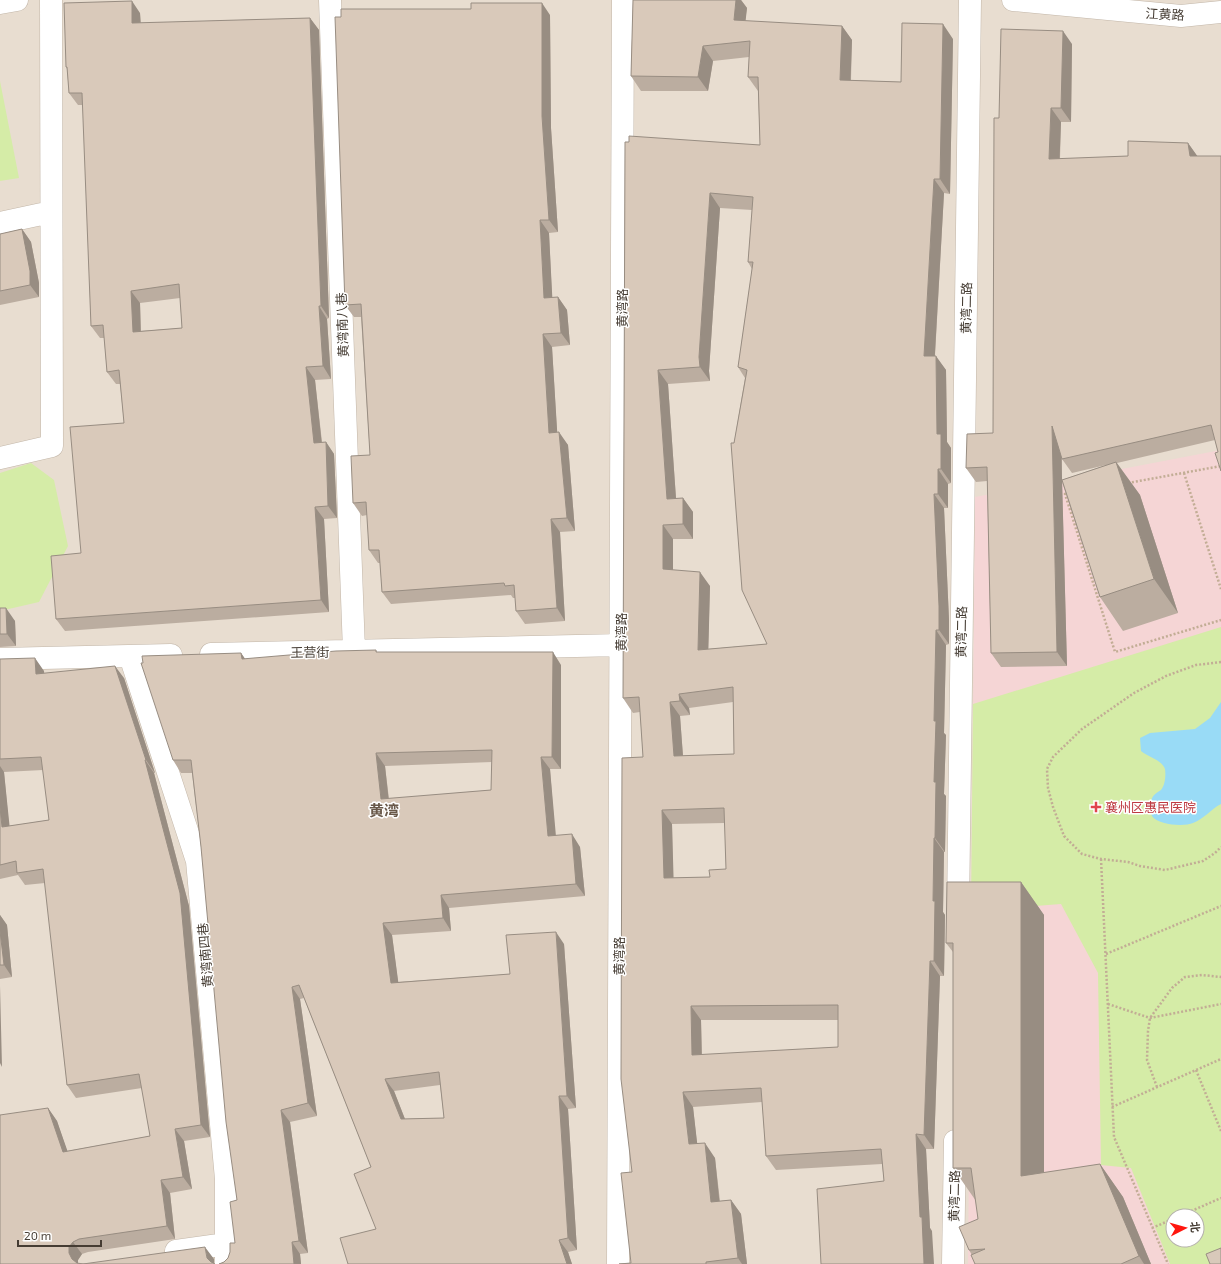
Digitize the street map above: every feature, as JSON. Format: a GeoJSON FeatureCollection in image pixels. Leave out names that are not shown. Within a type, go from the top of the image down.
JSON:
{"type":"FeatureCollection","features":[{"type":"Feature","properties":{"kind":"street"},"geometry":{"type":"LineString","coordinates":[[0,3],[17,0]]}},
{"type":"Feature","properties":{"kind":"street"},"geometry":{"type":"LineString","coordinates":[[0,458],[52,446],[51,0]]}},
{"type":"Feature","properties":{"kind":"street","name":"黄湾南八巷"},"geometry":{"type":"LineString","coordinates":[[330,0],[354,651]]}},
{"type":"Feature","properties":{"kind":"street","name":"黄湾路"},"geometry":{"type":"LineString","coordinates":[[618,1264],[623,0]]}},
{"type":"Feature","properties":{"kind":"street","name":"黄湾二路"},"geometry":{"type":"LineString","coordinates":[[958,930],[970,0]]}},
{"type":"Feature","properties":{"kind":"street","name":"江黄路"},"geometry":{"type":"LineString","coordinates":[[1013,0],[1181,16],[1221,12]]}},
{"type":"Feature","properties":{"kind":"street"},"geometry":{"type":"LineString","coordinates":[[0,223],[51,212]]}},
{"type":"Feature","properties":{"kind":"street","name":"王营街"},"geometry":{"type":"LineString","coordinates":[[0,659],[621,645]]}},
{"type":"Feature","properties":{"kind":"street","name":"黄湾南四巷"},"geometry":{"type":"LineString","coordinates":[[130,656],[197,861],[226,1179],[226,1254]]}},
{"type":"Feature","properties":{"kind":"street","name":"黄湾二路"},"geometry":{"type":"LineString","coordinates":[[953,1264],[955,1121]]}},
{"type":"Feature","properties":{"kind":"street"},"geometry":{"type":"LineString","coordinates":[[158,1254],[226,1254]]}},
{"type":"Feature","properties":{"kind":"path"},"geometry":{"type":"LineString","coordinates":[[1125,483],[1221,466]]}},
{"type":"Feature","properties":{"kind":"path"},"geometry":{"type":"LineString","coordinates":[[1184,472],[1221,590]]}},
{"type":"Feature","properties":{"kind":"path"},"geometry":{"type":"LineString","coordinates":[[1073,493],[1065,494],[1114,652],[1221,620]]}},
{"type":"Feature","properties":{"kind":"path"},"geometry":{"type":"LineString","coordinates":[[1221,662],[1196,665],[1166,676],[1134,693],[1082,729],[1053,757],[1048,769],[1048,788],[1053,807],[1064,836],[1082,854],[1101,860],[1128,862],[1140,866],[1166,870],[1203,860],[1221,847]]}},
{"type":"Feature","properties":{"kind":"path"},"geometry":{"type":"LineString","coordinates":[[1101,860],[1114,1137],[1168,1264]]}},
{"type":"Feature","properties":{"kind":"path"},"geometry":{"type":"LineString","coordinates":[[1106,954],[1221,906]]}},
{"type":"Feature","properties":{"kind":"path"},"geometry":{"type":"LineString","coordinates":[[1157,1087],[1147,1060],[1150,1018],[1172,988],[1185,977],[1202,975],[1221,977]]}},
{"type":"Feature","properties":{"kind":"path"},"geometry":{"type":"LineString","coordinates":[[1108,1004],[1150,1018],[1221,1004]]}},
{"type":"Feature","properties":{"kind":"path"},"geometry":{"type":"LineString","coordinates":[[1112,1107],[1221,1059]]}},
{"type":"Feature","properties":{"kind":"path"},"geometry":{"type":"LineString","coordinates":[[1196,1070],[1221,1131]]}},
{"type":"Feature","properties":{"kind":"path"},"geometry":{"type":"LineString","coordinates":[[1198,1208],[1221,1198]]}},
{"type":"Feature","properties":{"kind":"path"},"geometry":{"type":"LineString","coordinates":[[1152,1228],[1165,1222]]}},
{"type":"Feature","properties":{"kind":"shaded area"},"geometry":{"type":"Polygon","coordinates":[[[0,0],[1221,0],[1221,1264],[0,1264],[0,0]]]}},
{"type":"Feature","properties":{"kind":"shaded area","name":"襄州区惠民医院"},"geometry":{"type":"Polygon","coordinates":[[[1221,450],[1221,1264],[968,1264],[975,497],[1221,450]]]}},
{"type":"Feature","properties":{"kind":"green space"},"geometry":{"type":"Polygon","coordinates":[[[0,81],[19,178],[0,181],[0,81]]]}},
{"type":"Feature","properties":{"kind":"green space"},"geometry":{"type":"Polygon","coordinates":[[[31,463],[54,480],[68,546],[39,602],[0,611],[0,473],[31,463]]]}},
{"type":"Feature","properties":{"kind":"green space"},"geometry":{"type":"Polygon","coordinates":[[[1221,627],[1221,1264],[1170,1264],[1131,1168],[1101,1165],[1098,973],[1061,904],[971,911],[973,704],[1221,627]]]}},
{"type":"Feature","properties":{"kind":"water"},"geometry":{"type":"Polygon","coordinates":[[[1221,702],[1221,804],[1201,819],[1189,824],[1171,824],[1155,819],[1150,812],[1151,802],[1152,798],[1161,790],[1163,786],[1165,769],[1161,763],[1141,751],[1140,738],[1150,733],[1195,729],[1210,718],[1221,702]]]}},
{"type":"Feature","properties":{"kind":"building"},"geometry":{"type":"Polygon","coordinates":[[[633,0],[736,0],[734,20],[842,26],[840,80],[901,82],[902,23],[943,24],[940,179],[934,179],[924,356],[936,356],[937,434],[941,434],[941,469],[938,469],[938,494],[934,494],[939,630],[936,630],[934,721],[936,721],[934,782],[936,782],[933,901],[935,901],[934,961],[930,961],[924,1135],[916,1134],[924,1264],[821,1264],[817,1189],[884,1181],[881,1149],[766,1156],[761,1088],[683,1092],[689,1144],[705,1143],[711,1202],[731,1200],[738,1258],[706,1262],[706,1264],[619,1264],[631,1263],[621,1173],[632,1172],[621,1079],[622,758],[643,757],[639,697],[623,698],[625,142],[629,142],[629,136],[760,145],[758,77],[748,77],[750,41],[703,46],[698,77],[631,76],[633,0]],[[710,193],[699,357],[700,367],[658,370],[667,499],[683,498],[683,524],[663,525],[663,569],[700,572],[698,650],[767,644],[742,590],[731,443],[734,443],[747,370],[738,367],[753,262],[748,262],[753,197],[710,193]],[[733,687],[679,694],[680,701],[670,702],[674,756],[734,754],[733,687]],[[724,808],[662,810],[664,878],[710,877],[709,870],[726,869],[724,808]],[[838,1005],[691,1006],[692,1055],[838,1047],[838,1005]]]}},
{"type":"Feature","properties":{"kind":"building"},"geometry":{"type":"Polygon","coordinates":[[[132,1],[132,23],[310,18],[321,306],[319,306],[323,366],[306,367],[314,443],[326,442],[328,506],[315,507],[321,600],[56,619],[51,556],[81,553],[70,427],[124,423],[119,370],[107,372],[103,325],[91,326],[82,93],[69,93],[66,67],[64,3],[132,1]],[[179,284],[131,291],[133,332],[182,328],[179,284]]]}},
{"type":"Feature","properties":{"kind":"building"},"geometry":{"type":"Polygon","coordinates":[[[471,3],[542,3],[542,116],[549,220],[540,220],[544,298],[558,297],[561,333],[543,334],[549,433],[559,432],[567,518],[551,519],[557,608],[516,611],[514,585],[505,586],[504,583],[382,592],[379,550],[369,550],[366,502],[353,503],[351,456],[370,455],[361,304],[345,305],[335,17],[341,17],[341,9],[471,9],[471,3]]]}},
{"type":"Feature","properties":{"kind":"building"},"geometry":{"type":"Polygon","coordinates":[[[1001,29],[1063,31],[1061,108],[1051,108],[1049,159],[1128,156],[1128,141],[1188,143],[1190,156],[1221,156],[1221,471],[1215,453],[1218,452],[1211,425],[1062,459],[1052,426],[1057,652],[991,653],[987,467],[966,468],[967,434],[993,433],[994,118],[999,118],[1001,29]]]}},
{"type":"Feature","properties":{"kind":"building"},"geometry":{"type":"Polygon","coordinates":[[[22,229],[30,271],[30,285],[0,291],[0,234],[22,229]]]}},
{"type":"Feature","properties":{"kind":"building"},"geometry":{"type":"Polygon","coordinates":[[[1116,462],[1154,579],[1100,597],[1062,480],[1116,462]]]}},
{"type":"Feature","properties":{"kind":"building"},"geometry":{"type":"Polygon","coordinates":[[[0,608],[6,608],[7,634],[0,634],[0,608]]]}},
{"type":"Feature","properties":{"kind":"building"},"geometry":{"type":"Polygon","coordinates":[[[336,651],[553,652],[552,757],[541,757],[548,836],[572,834],[576,884],[441,895],[443,918],[383,923],[391,983],[510,974],[506,935],[556,932],[567,1096],[559,1096],[568,1238],[559,1240],[567,1264],[348,1264],[340,1238],[376,1229],[354,1174],[371,1167],[299,985],[292,987],[308,1103],[281,1110],[299,1241],[292,1242],[294,1264],[219,1264],[228,1258],[230,1243],[235,1243],[230,1202],[237,1200],[226,1122],[201,847],[191,760],[173,760],[141,663],[143,663],[142,656],[241,653],[242,659],[336,651]],[[492,750],[376,753],[381,799],[491,790],[492,750]],[[439,1072],[385,1079],[401,1119],[444,1118],[439,1072]]]}},
{"type":"Feature","properties":{"kind":"building"},"geometry":{"type":"Polygon","coordinates":[[[35,658],[36,674],[115,666],[146,760],[180,893],[201,1125],[175,1129],[183,1177],[161,1180],[167,1226],[79,1239],[73,1242],[69,1247],[69,1253],[72,1259],[77,1263],[83,1264],[0,1264],[0,1115],[48,1108],[63,1152],[150,1136],[139,1074],[67,1085],[43,869],[17,873],[16,861],[0,865],[0,807],[2,827],[49,820],[41,757],[0,759],[0,659],[35,658]]]}},
{"type":"Feature","properties":{"kind":"building"},"geometry":{"type":"Polygon","coordinates":[[[947,882],[1021,882],[1021,1176],[1100,1164],[1139,1256],[1121,1264],[975,1264],[971,1255],[985,1249],[969,1250],[959,1227],[978,1219],[971,1168],[953,1168],[953,943],[946,943],[947,882]]]}},
{"type":"Feature","properties":{"kind":"building"},"geometry":{"type":"Polygon","coordinates":[[[0,931],[4,965],[0,965],[0,931]]]}},
{"type":"Feature","properties":{"kind":"building"},"geometry":{"type":"Polygon","coordinates":[[[205,1247],[207,1258],[214,1263],[214,1264],[83,1264],[205,1247]]]}},
{"type":"Feature","properties":{"kind":"building"},"geometry":{"type":"Polygon","coordinates":[[[1221,1248],[1221,1264],[1210,1264],[1206,1254],[1221,1248]]]}},
{"type":"Feature","properties":{"kind":"place","name":"襄州区惠民医院"},"geometry":{"type":"Point","coordinates":[1096,807]}},
{"type":"Feature","properties":{"kind":"district","name":"黄湾"},"geometry":{"type":"Point","coordinates":[384,810]}}]}
